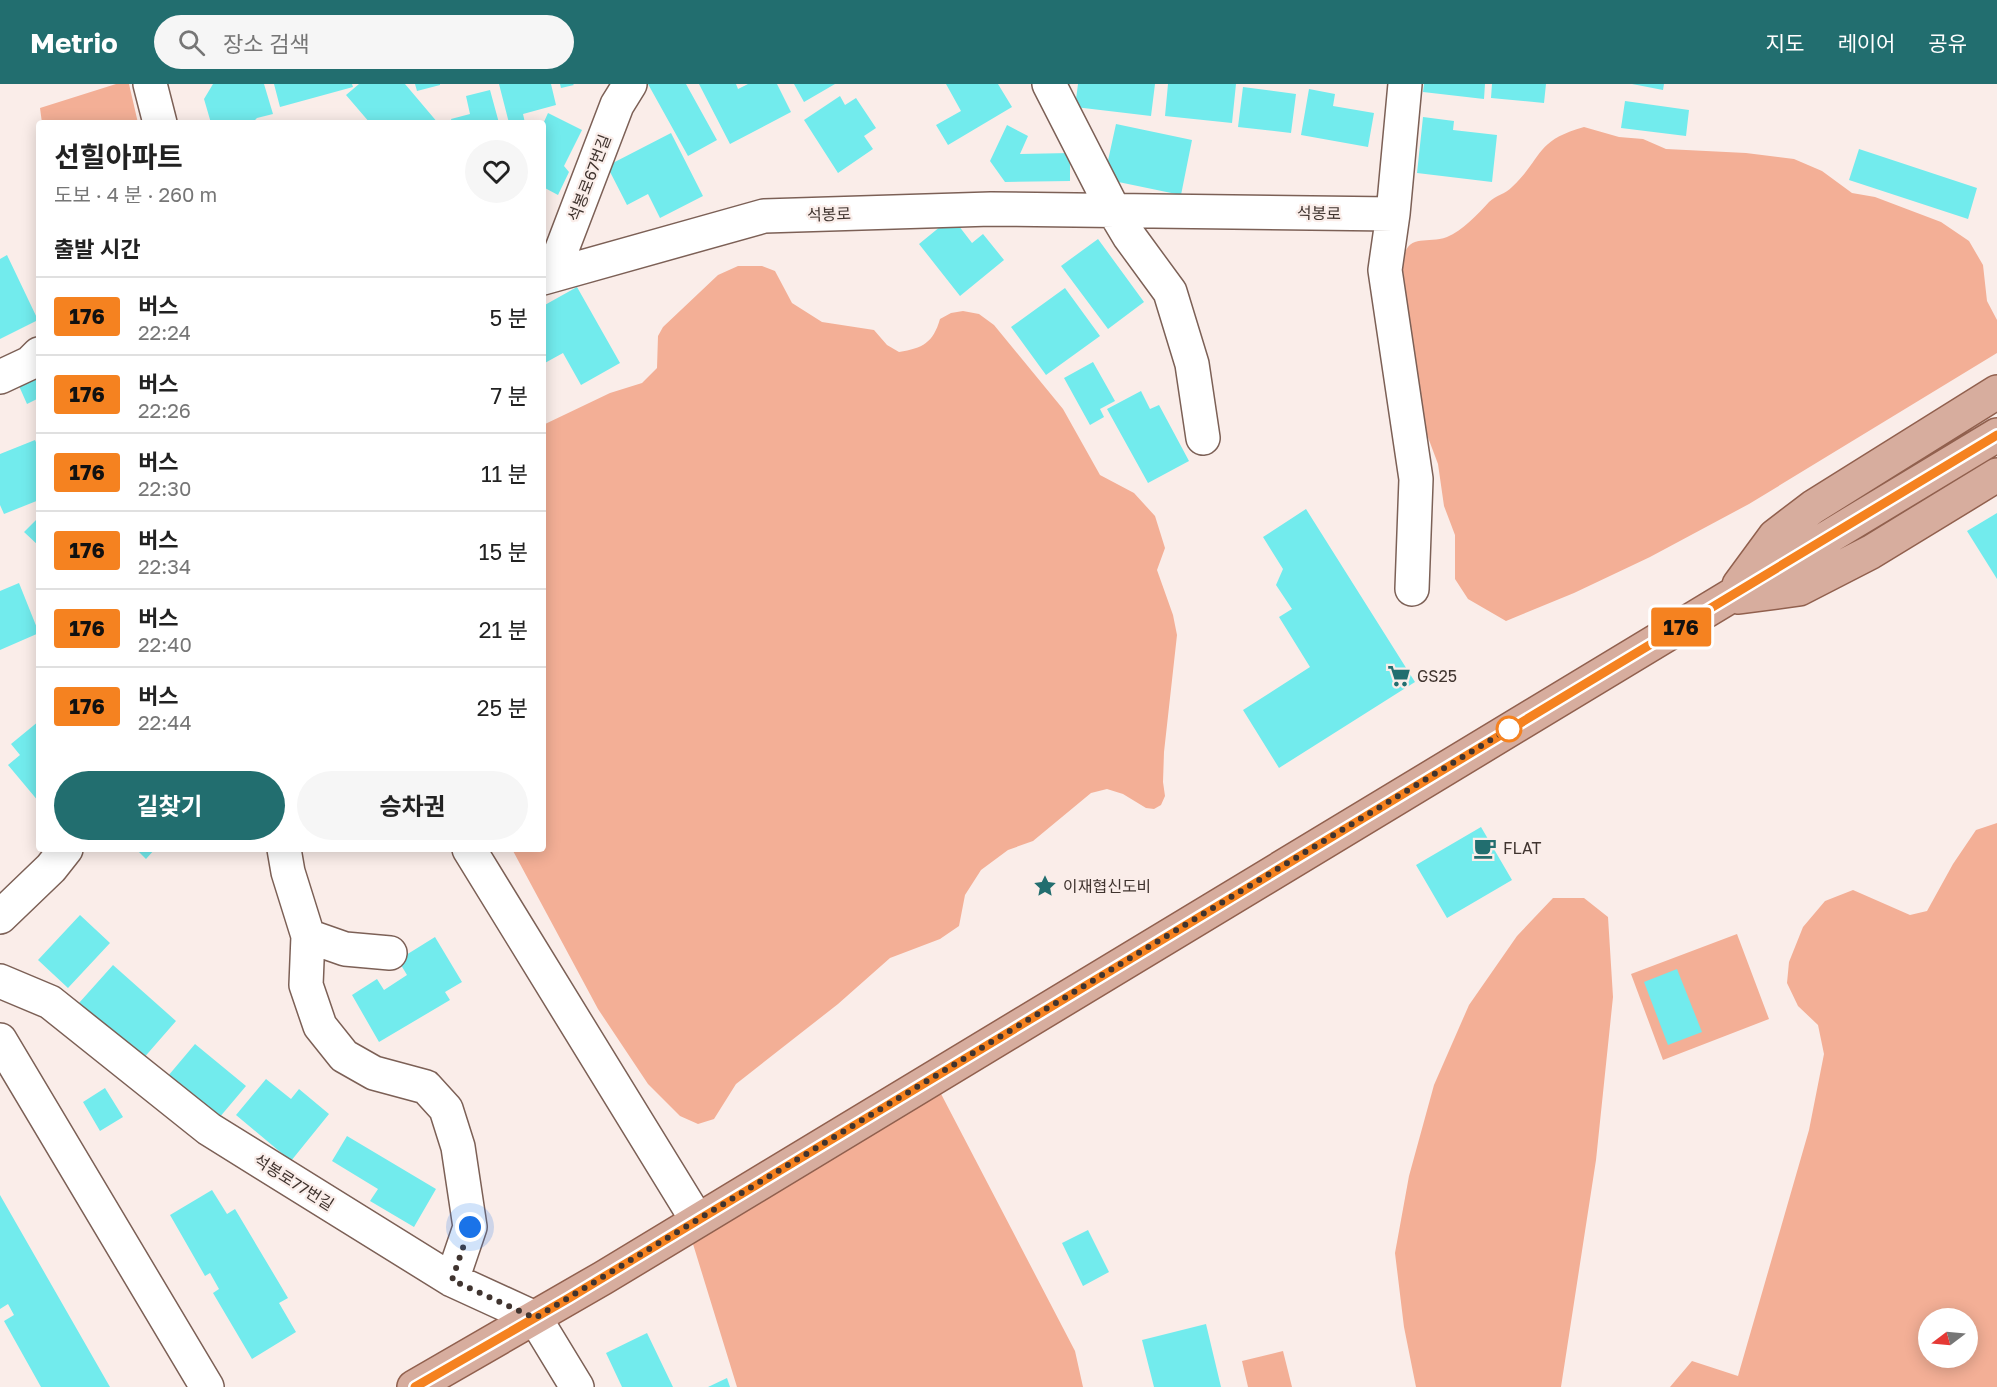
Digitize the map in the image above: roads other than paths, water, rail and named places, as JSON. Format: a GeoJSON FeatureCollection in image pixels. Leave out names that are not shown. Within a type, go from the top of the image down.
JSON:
{"type":"FeatureCollection","features":[{"type":"Feature","properties":{"kind":"main road"},"geometry":{"type":"LineString","coordinates":[[1729,599],[1775,536],[1814,507],[1997,392]]}},
{"type":"Feature","properties":{"kind":"main road"},"geometry":{"type":"LineString","coordinates":[[414,1387],[535,1318],[698,1220],[1997,435]]}},
{"type":"Feature","properties":{"kind":"main road"},"geometry":{"type":"LineString","coordinates":[[1729,599],[1799,589],[1871,552],[1997,475]]}},
{"type":"Feature","properties":{"kind":"street"},"geometry":{"type":"LineString","coordinates":[[150,84],[159,120]]}},
{"type":"Feature","properties":{"kind":"street","name":"석봉로67번길"},"geometry":{"type":"LineString","coordinates":[[546,278],[617,105],[630,84]]}},
{"type":"Feature","properties":{"kind":"street"},"geometry":{"type":"LineString","coordinates":[[1049,84],[1114,211],[1129,236],[1170,292],[1192,364],[1203,438]]}},
{"type":"Feature","properties":{"kind":"street"},"geometry":{"type":"LineString","coordinates":[[1405,84],[1393,214],[1384,270],[1416,479],[1412,589]]}},
{"type":"Feature","properties":{"kind":"street","name":"석봉로"},"geometry":{"type":"LineString","coordinates":[[546,278],[764,216],[991,209],[1393,214]]}},
{"type":"Feature","properties":{"kind":"street"},"geometry":{"type":"LineString","coordinates":[[0,378],[30,363],[36,357]]}},
{"type":"Feature","properties":{"kind":"street"},"geometry":{"type":"LineString","coordinates":[[0,917],[51,868],[64,852]]}},
{"type":"Feature","properties":{"kind":"street"},"geometry":{"type":"LineString","coordinates":[[285,852],[291,883],[308,936],[306,985],[320,1026],[344,1056],[374,1073],[426,1087],[446,1109],[458,1147],[470,1227],[452,1280]]}},
{"type":"Feature","properties":{"kind":"street"},"geometry":{"type":"LineString","coordinates":[[471,852],[698,1220]]}},
{"type":"Feature","properties":{"kind":"street"},"geometry":{"type":"LineString","coordinates":[[308,936],[345,949],[390,953]]}},
{"type":"Feature","properties":{"kind":"street","name":"석봉로77번길"},"geometry":{"type":"LineString","coordinates":[[0,981],[51,1002],[209,1129],[452,1280],[535,1318]]}},
{"type":"Feature","properties":{"kind":"street"},"geometry":{"type":"LineString","coordinates":[[0,1040],[207,1387]]}},
{"type":"Feature","properties":{"kind":"street"},"geometry":{"type":"LineString","coordinates":[[535,1318],[577,1387]]}},
{"type":"Feature","properties":{"kind":"place","name":"GS25"},"geometry":{"type":"Point","coordinates":[1399,676]}},
{"type":"Feature","properties":{"kind":"place","name":"FLAT"},"geometry":{"type":"Point","coordinates":[1485,848]}},
{"type":"Feature","properties":{"kind":"place","name":"이재협신도비"},"geometry":{"type":"Point","coordinates":[1045,886]}}]}
